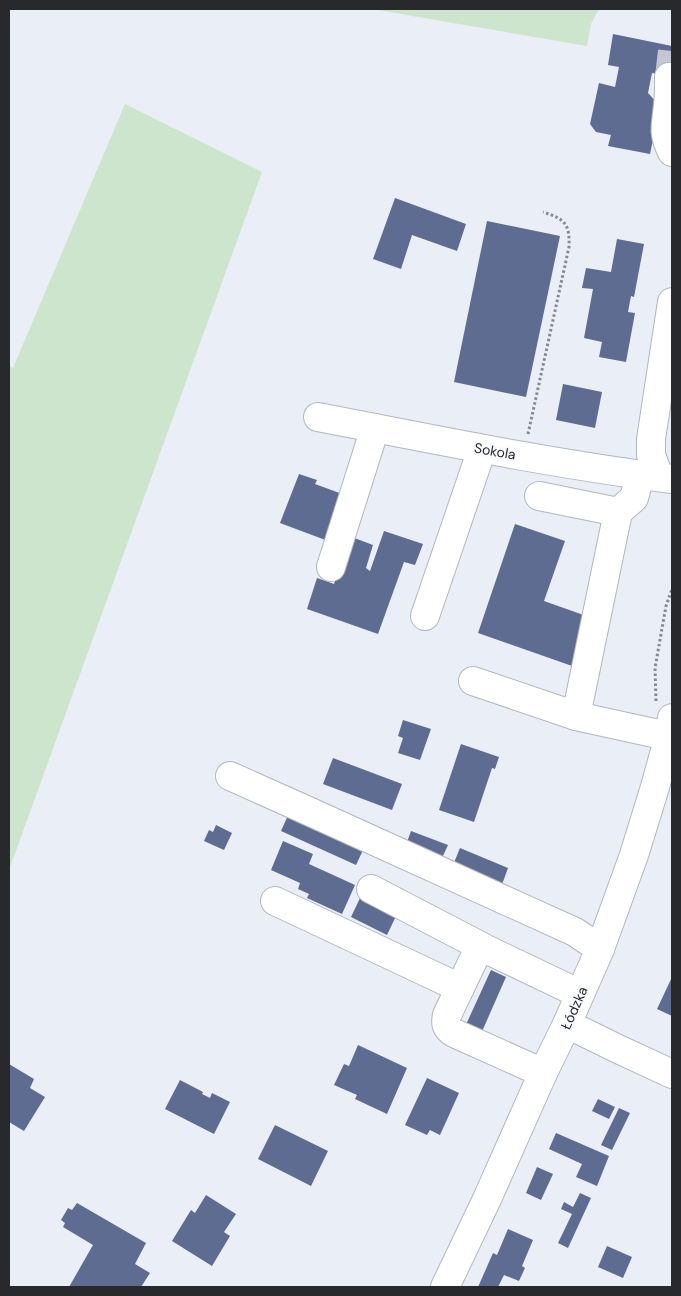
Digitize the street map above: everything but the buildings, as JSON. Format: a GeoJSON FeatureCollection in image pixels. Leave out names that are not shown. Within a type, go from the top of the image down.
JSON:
{"type":"FeatureCollection","features":[{"type":"Feature","properties":{"kind":"main road"},"geometry":{"type":"LineString","coordinates":[[669,77],[665,126],[667,141],[672,152]]}},
{"type":"Feature","properties":{"kind":"main road"},"geometry":{"type":"LineString","coordinates":[[576,716],[618,512],[657,477],[651,455],[651,439],[672,302]]}},
{"type":"Feature","properties":{"kind":"main road","name":"Sokola"},"geometry":{"type":"LineString","coordinates":[[318,417],[482,449],[657,477]]}},
{"type":"Feature","properties":{"kind":"main road"},"geometry":{"type":"LineString","coordinates":[[331,567],[375,428]]}},
{"type":"Feature","properties":{"kind":"main road"},"geometry":{"type":"LineString","coordinates":[[425,616],[482,449]]}},
{"type":"Feature","properties":{"kind":"main road"},"geometry":{"type":"LineString","coordinates":[[539,496],[618,512]]}},
{"type":"Feature","properties":{"kind":"main road"},"geometry":{"type":"LineString","coordinates":[[473,681],[576,716],[671,730]]}},
{"type":"Feature","properties":{"kind":"main road","name":"Łódzka"},"geometry":{"type":"LineString","coordinates":[[445,1287],[600,949],[634,855],[671,730]]}},
{"type":"Feature","properties":{"kind":"main road"},"geometry":{"type":"LineString","coordinates":[[230,776],[575,932],[600,949]]}},
{"type":"Feature","properties":{"kind":"main road"},"geometry":{"type":"LineString","coordinates":[[371,889],[480,946],[580,994]]}},
{"type":"Feature","properties":{"kind":"main road"},"geometry":{"type":"LineString","coordinates":[[275,901],[460,988]]}},
{"type":"Feature","properties":{"kind":"main road"},"geometry":{"type":"LineString","coordinates":[[480,946],[447,1016],[446,1026],[449,1030],[543,1073]]}},
{"type":"Feature","properties":{"kind":"main road"},"geometry":{"type":"LineString","coordinates":[[567,1024],[672,1074]]}},
{"type":"Feature","properties":{"kind":"path"},"geometry":{"type":"LineString","coordinates":[[523,456],[569,247],[569,233],[564,222],[543,212]]}},
{"type":"Feature","properties":{"kind":"green space"},"geometry":{"type":"Polygon","coordinates":[[[372,9],[599,9],[591,24],[587,46],[372,9]]]}},
{"type":"Feature","properties":{"kind":"green space"},"geometry":{"type":"Polygon","coordinates":[[[125,104],[262,172],[9,870],[9,366],[13,368],[125,104]]]}},
{"type":"Feature","properties":{"kind":"tunnel"},"geometry":{"type":"LineString","coordinates":[[669,77],[672,51]]}}]}
